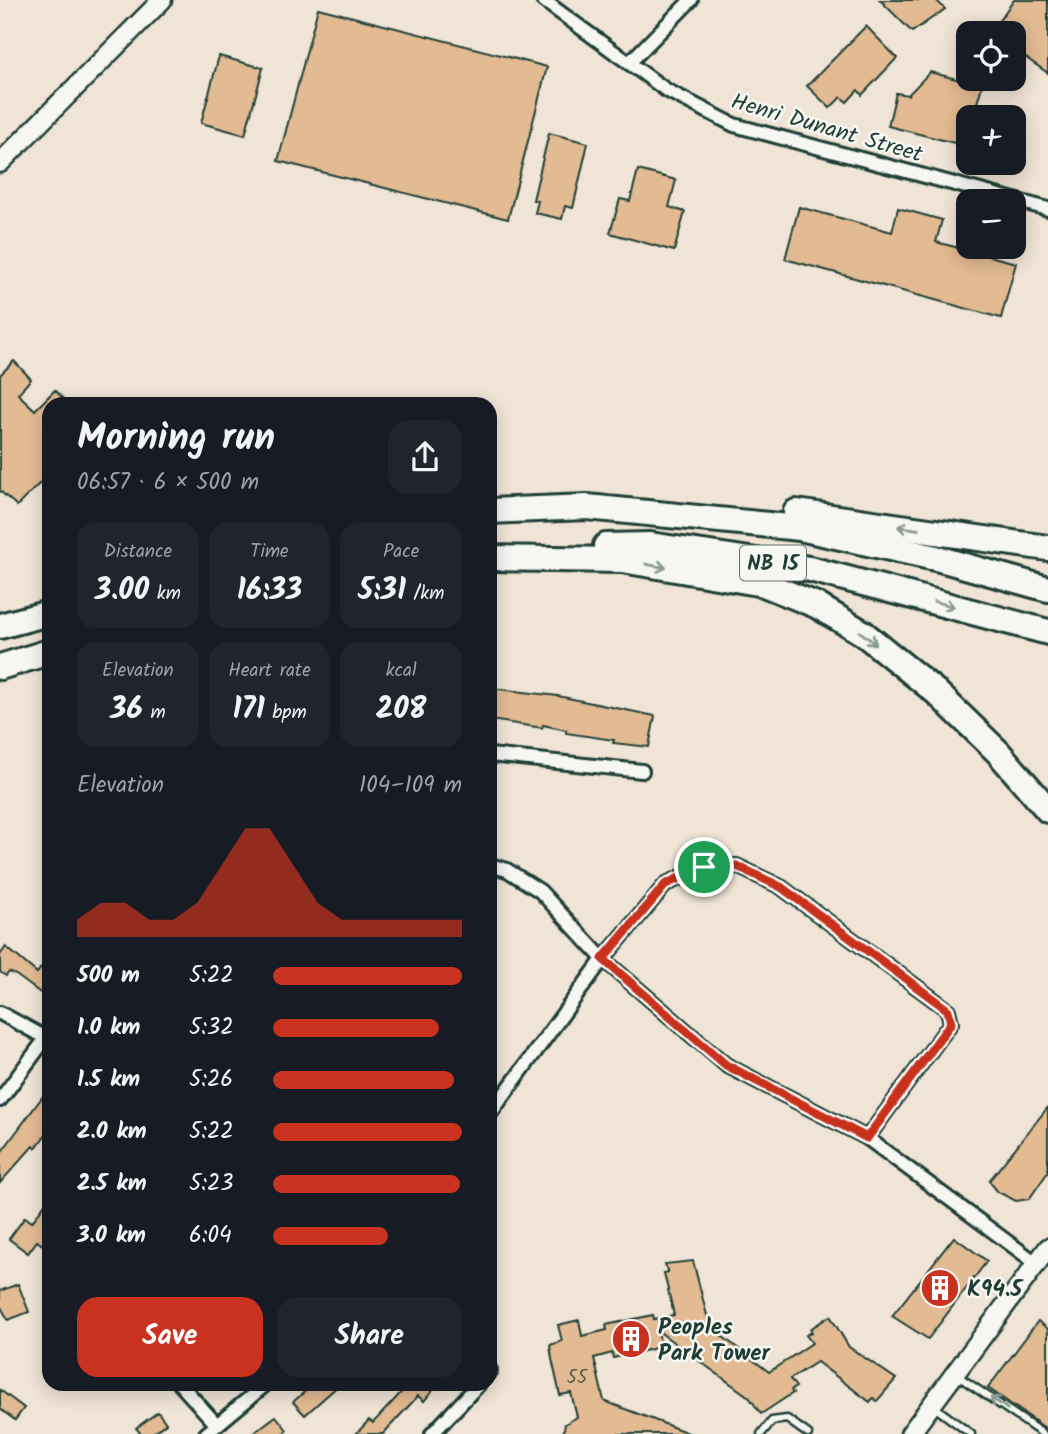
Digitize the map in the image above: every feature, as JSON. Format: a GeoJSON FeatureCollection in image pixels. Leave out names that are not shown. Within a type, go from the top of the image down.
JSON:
{"type":"FeatureCollection","features":[{"type":"Feature","properties":{"kind":"highway"},"geometry":{"type":"LineString","coordinates":[[497,500],[579,495],[673,498],[1048,548]]}},
{"type":"Feature","properties":{"kind":"highway","name":"NB 15"},"geometry":{"type":"LineString","coordinates":[[497,511],[587,507],[800,528],[940,559],[1048,589]]}},
{"type":"Feature","properties":{"kind":"highway","name":"NB 15"},"geometry":{"type":"LineString","coordinates":[[497,550],[650,545],[810,569],[1048,632]]}},
{"type":"Feature","properties":{"kind":"highway"},"geometry":{"type":"LineString","coordinates":[[497,558],[622,560],[764,584],[816,606],[863,633],[936,692],[998,752],[1048,810]]}},
{"type":"Feature","properties":{"kind":"highway"},"geometry":{"type":"LineString","coordinates":[[0,626],[42,615]]}},
{"type":"Feature","properties":{"kind":"highway"},"geometry":{"type":"LineString","coordinates":[[0,667],[42,654]]}},
{"type":"Feature","properties":{"kind":"street"},"geometry":{"type":"LineString","coordinates":[[0,163],[162,0]]}},
{"type":"Feature","properties":{"kind":"street","name":"Henri Dunant Street"},"geometry":{"type":"LineString","coordinates":[[543,0],[683,101],[734,125],[1048,209]]}},
{"type":"Feature","properties":{"kind":"street"},"geometry":{"type":"LineString","coordinates":[[629,64],[691,0]]}},
{"type":"Feature","properties":{"kind":"street"},"geometry":{"type":"LineString","coordinates":[[497,756],[642,771]]}},
{"type":"Feature","properties":{"kind":"street"},"geometry":{"type":"LineString","coordinates":[[497,1104],[603,959],[666,884],[704,867],[737,866],[781,887],[948,1010],[951,1023],[867,1138]]}},
{"type":"Feature","properties":{"kind":"street"},"geometry":{"type":"LineString","coordinates":[[497,867],[507,870],[540,891],[603,959],[726,1065],[867,1138],[1043,1258],[910,1434]]}},
{"type":"Feature","properties":{"kind":"street"},"geometry":{"type":"LineString","coordinates":[[0,1013],[42,1033]]}},
{"type":"Feature","properties":{"kind":"street"},"geometry":{"type":"LineString","coordinates":[[0,1100],[42,1044]]}},
{"type":"Feature","properties":{"kind":"street"},"geometry":{"type":"LineString","coordinates":[[186,1391],[218,1425]]}},
{"type":"Feature","properties":{"kind":"street"},"geometry":{"type":"LineString","coordinates":[[206,1434],[258,1391]]}},
{"type":"Feature","properties":{"kind":"street"},"geometry":{"type":"LineString","coordinates":[[432,1434],[472,1391]]}},
{"type":"Feature","properties":{"kind":"lane"},"geometry":{"type":"LineString","coordinates":[[955,1374],[1043,1434]]}},
{"type":"Feature","properties":{"kind":"lane"},"geometry":{"type":"LineString","coordinates":[[932,1405],[971,1434]]}},
{"type":"Feature","properties":{"kind":"lane"},"geometry":{"type":"LineString","coordinates":[[761,1434],[772,1421],[787,1419],[808,1434]]}},
{"type":"Feature","properties":{"kind":"building"},"geometry":{"type":"Polygon","coordinates":[[[880,0],[936,0],[945,9],[912,32],[880,0]]]}},
{"type":"Feature","properties":{"kind":"building"},"geometry":{"type":"Polygon","coordinates":[[[1014,0],[1048,0],[1048,73],[1026,58],[1026,21],[999,21],[1014,0]]]}},
{"type":"Feature","properties":{"kind":"building"},"geometry":{"type":"Polygon","coordinates":[[[318,8],[547,67],[508,219],[278,161],[318,8]]]}},
{"type":"Feature","properties":{"kind":"building"},"geometry":{"type":"Polygon","coordinates":[[[866,26],[897,58],[862,95],[858,90],[847,102],[841,97],[830,108],[807,86],[866,26]]]}},
{"type":"Feature","properties":{"kind":"building"},"geometry":{"type":"Polygon","coordinates":[[[219,56],[263,68],[245,135],[201,123],[219,56]]]}},
{"type":"Feature","properties":{"kind":"building"},"geometry":{"type":"Polygon","coordinates":[[[930,72],[956,79],[956,91],[981,91],[976,105],[956,105],[956,143],[888,126],[896,93],[908,95],[930,72]]]}},
{"type":"Feature","properties":{"kind":"building"},"geometry":{"type":"Polygon","coordinates":[[[549,133],[588,143],[573,208],[565,206],[562,219],[535,213],[538,201],[533,200],[549,133]]]}},
{"type":"Feature","properties":{"kind":"building"},"geometry":{"type":"Polygon","coordinates":[[[638,170],[676,180],[669,207],[685,212],[674,251],[610,233],[620,199],[630,201],[638,170]]]}},
{"type":"Feature","properties":{"kind":"building"},"geometry":{"type":"Polygon","coordinates":[[[799,207],[892,232],[898,208],[942,220],[936,242],[956,247],[956,259],[1001,259],[1016,263],[1001,318],[785,259],[799,207]]]}},
{"type":"Feature","properties":{"kind":"building"},"geometry":{"type":"Polygon","coordinates":[[[14,361],[31,379],[18,394],[35,410],[42,403],[42,481],[17,506],[0,491],[0,375],[14,361]]]}},
{"type":"Feature","properties":{"kind":"building"},"geometry":{"type":"Polygon","coordinates":[[[55,390],[62,397],[48,397],[55,390]]]}},
{"type":"Feature","properties":{"kind":"building"},"geometry":{"type":"Polygon","coordinates":[[[497,689],[558,696],[655,716],[649,747],[613,743],[614,740],[566,733],[566,730],[543,725],[542,728],[497,721],[497,689]]]}},
{"type":"Feature","properties":{"kind":"building"},"geometry":{"type":"Polygon","coordinates":[[[6,947],[37,973],[42,966],[42,994],[16,975],[9,972],[6,976],[0,972],[0,955],[6,947]]]}},
{"type":"Feature","properties":{"kind":"building"},"geometry":{"type":"Polygon","coordinates":[[[42,1097],[42,1140],[0,1183],[0,1154],[42,1097]]]}},
{"type":"Feature","properties":{"kind":"building"},"geometry":{"type":"Polygon","coordinates":[[[1048,1107],[1048,1172],[1029,1199],[1016,1201],[998,1192],[989,1181],[1048,1107]]]}},
{"type":"Feature","properties":{"kind":"building"},"geometry":{"type":"Polygon","coordinates":[[[42,1208],[42,1245],[37,1241],[28,1253],[9,1239],[25,1217],[32,1222],[42,1208]]]}},
{"type":"Feature","properties":{"kind":"building","name":"K94.5"},"geometry":{"type":"Polygon","coordinates":[[[954,1237],[987,1261],[928,1339],[892,1316],[954,1237]]]}},
{"type":"Feature","properties":{"kind":"building","name":"Peoples Park Tower"},"geometry":{"type":"Polygon","coordinates":[[[693,1261],[710,1327],[769,1372],[812,1343],[806,1335],[812,1332],[810,1329],[830,1316],[849,1347],[896,1379],[877,1401],[873,1398],[870,1402],[817,1362],[790,1379],[796,1387],[791,1390],[793,1393],[761,1414],[749,1397],[658,1331],[661,1347],[613,1358],[612,1353],[594,1358],[604,1401],[691,1434],[563,1434],[565,1424],[577,1417],[571,1393],[560,1395],[552,1359],[550,1345],[562,1341],[558,1325],[579,1320],[582,1336],[607,1330],[606,1325],[653,1315],[654,1319],[674,1315],[664,1273],[668,1272],[665,1264],[693,1261]]]}},
{"type":"Feature","properties":{"kind":"building"},"geometry":{"type":"Polygon","coordinates":[[[18,1284],[29,1312],[8,1320],[0,1305],[0,1291],[18,1284]]]}},
{"type":"Feature","properties":{"kind":"building"},"geometry":{"type":"Polygon","coordinates":[[[1038,1321],[1048,1329],[1048,1424],[1045,1428],[988,1388],[1038,1321]]]}},
{"type":"Feature","properties":{"kind":"building"},"geometry":{"type":"Polygon","coordinates":[[[0,1390],[24,1408],[15,1420],[0,1409],[0,1390]]]}},
{"type":"Feature","properties":{"kind":"building"},"geometry":{"type":"Polygon","coordinates":[[[305,1391],[332,1391],[305,1415],[293,1402],[305,1391]]]}},
{"type":"Feature","properties":{"kind":"building"},"geometry":{"type":"Polygon","coordinates":[[[403,1391],[432,1391],[424,1401],[418,1396],[383,1434],[356,1434],[369,1420],[373,1423],[403,1391]]]}},
{"type":"Feature","properties":{"kind":"building"},"geometry":{"type":"Polygon","coordinates":[[[158,1412],[166,1423],[152,1434],[141,1434],[136,1428],[158,1412]]]}},
{"type":"Feature","properties":{"kind":"building"},"geometry":{"type":"Polygon","coordinates":[[[276,1416],[287,1430],[282,1434],[252,1434],[276,1416]]]}},
{"type":"Feature","properties":{"kind":"place","name":"K94.5"},"geometry":{"type":"Point","coordinates":[940,1288]}},
{"type":"Feature","properties":{"kind":"place","name":"Peoples Park Tower"},"geometry":{"type":"Point","coordinates":[631,1339]}},
{"type":"Feature","properties":{"kind":"route"},"geometry":{"type":"LineString","coordinates":[[737,866],[781,887],[948,1010],[951,1023],[867,1138],[726,1065],[603,959],[666,884],[704,867],[737,866]]}}]}
